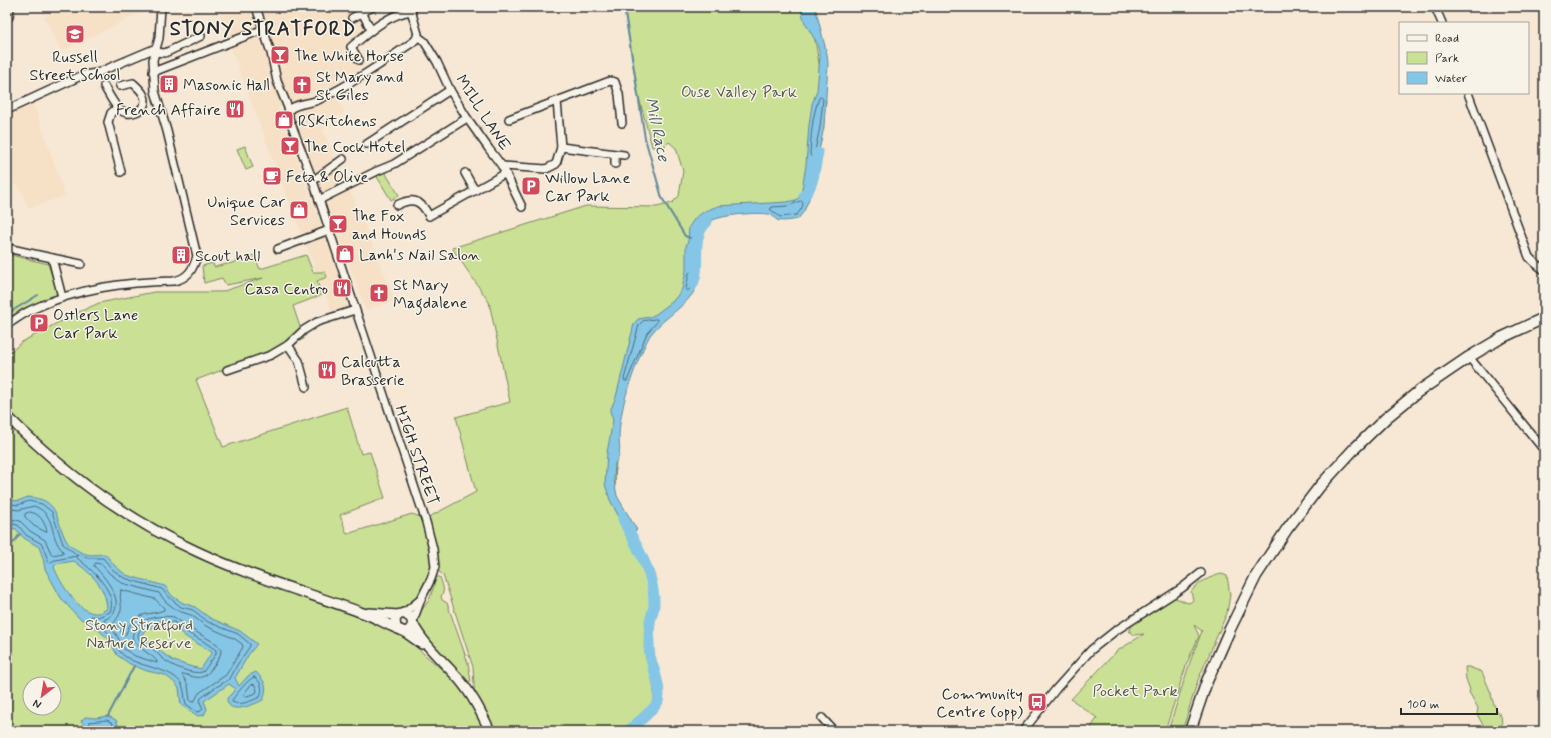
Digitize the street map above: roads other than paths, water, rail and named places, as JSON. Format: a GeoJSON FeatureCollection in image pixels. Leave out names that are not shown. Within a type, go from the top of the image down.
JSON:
{"type":"FeatureCollection","features":[{"type":"Feature","properties":{"kind":"main road"},"geometry":{"type":"LineString","coordinates":[[1190,731],[1207,681],[1230,628],[1256,576],[1287,529],[1320,486],[1354,449],[1386,418],[1419,391],[1469,357],[1501,338],[1544,318]]}},
{"type":"Feature","properties":{"kind":"street"},"geometry":{"type":"LineString","coordinates":[[9,17],[10,7]]}},
{"type":"Feature","properties":{"kind":"street"},"geometry":{"type":"LineString","coordinates":[[7,325],[32,309],[62,297],[86,290],[125,284],[174,281],[181,279],[193,268],[197,256],[167,131],[155,91],[153,60],[159,38],[161,7]]}},
{"type":"Feature","properties":{"kind":"street","name":"HIGH STREET"},"geometry":{"type":"LineString","coordinates":[[256,7],[271,53],[277,81],[289,110],[289,118],[319,200],[426,522],[433,549],[434,567],[431,579],[421,599],[413,622]]}},
{"type":"Feature","properties":{"kind":"street"},"geometry":{"type":"LineString","coordinates":[[352,18],[373,7]]}},
{"type":"Feature","properties":{"kind":"street"},"geometry":{"type":"LineString","coordinates":[[1435,7],[1442,22]]}},
{"type":"Feature","properties":{"kind":"street"},"geometry":{"type":"LineString","coordinates":[[289,110],[295,106],[317,101],[364,75],[413,42],[418,35],[411,9],[399,11],[371,30],[350,47],[359,60]]}},
{"type":"Feature","properties":{"kind":"street"},"geometry":{"type":"LineString","coordinates":[[362,13],[371,30]]}},
{"type":"Feature","properties":{"kind":"street"},"geometry":{"type":"LineString","coordinates":[[153,72],[264,29]]}},
{"type":"Feature","properties":{"kind":"street","name":"MILL LANE"},"geometry":{"type":"LineString","coordinates":[[418,35],[424,41],[437,62],[450,90],[467,118],[488,149],[504,169],[522,207]]}},
{"type":"Feature","properties":{"kind":"street"},"geometry":{"type":"LineString","coordinates":[[7,110],[83,75],[97,73],[155,50],[165,53],[201,36]]}},
{"type":"Feature","properties":{"kind":"street"},"geometry":{"type":"LineString","coordinates":[[508,119],[610,81],[615,82],[619,94],[622,123]]}},
{"type":"Feature","properties":{"kind":"street"},"geometry":{"type":"LineString","coordinates":[[104,86],[117,108],[132,114],[140,110],[145,102],[144,95],[133,83],[120,86]]}},
{"type":"Feature","properties":{"kind":"street"},"geometry":{"type":"LineString","coordinates":[[367,144],[450,90]]}},
{"type":"Feature","properties":{"kind":"street"},"geometry":{"type":"LineString","coordinates":[[144,95],[155,91]]}},
{"type":"Feature","properties":{"kind":"street"},"geometry":{"type":"LineString","coordinates":[[1468,94],[1529,257],[1544,270]]}},
{"type":"Feature","properties":{"kind":"street"},"geometry":{"type":"LineString","coordinates":[[397,205],[413,200],[420,203],[425,208],[429,216],[475,191],[504,169],[546,168],[556,164],[561,148],[557,101]]}},
{"type":"Feature","properties":{"kind":"street"},"geometry":{"type":"LineString","coordinates":[[117,108],[111,113],[108,122],[121,172]]}},
{"type":"Feature","properties":{"kind":"street"},"geometry":{"type":"LineString","coordinates":[[319,200],[394,164],[467,118]]}},
{"type":"Feature","properties":{"kind":"street"},"geometry":{"type":"LineString","coordinates":[[561,148],[624,155]]}},
{"type":"Feature","properties":{"kind":"street"},"geometry":{"type":"LineString","coordinates":[[615,154],[615,164]]}},
{"type":"Feature","properties":{"kind":"street"},"geometry":{"type":"LineString","coordinates":[[318,177],[343,159]]}},
{"type":"Feature","properties":{"kind":"street"},"geometry":{"type":"LineString","coordinates":[[465,173],[475,191]]}},
{"type":"Feature","properties":{"kind":"street"},"geometry":{"type":"LineString","coordinates":[[278,249],[329,230]]}},
{"type":"Feature","properties":{"kind":"street"},"geometry":{"type":"LineString","coordinates":[[7,248],[82,264]]}},
{"type":"Feature","properties":{"kind":"street"},"geometry":{"type":"LineString","coordinates":[[52,258],[62,297]]}},
{"type":"Feature","properties":{"kind":"street"},"geometry":{"type":"LineString","coordinates":[[227,370],[271,355],[288,345],[304,330],[317,322],[355,310]]}},
{"type":"Feature","properties":{"kind":"street"},"geometry":{"type":"LineString","coordinates":[[288,345],[299,361],[306,387]]}},
{"type":"Feature","properties":{"kind":"street"},"geometry":{"type":"LineString","coordinates":[[1469,357],[1544,450]]}},
{"type":"Feature","properties":{"kind":"street"},"geometry":{"type":"LineString","coordinates":[[7,416],[45,452],[73,475],[104,498],[159,532],[196,552],[238,569],[361,612],[400,630],[430,649]]}},
{"type":"Feature","properties":{"kind":"street"},"geometry":{"type":"LineString","coordinates":[[1023,731],[1090,650],[1115,630],[1182,588],[1201,573]]}},
{"type":"Feature","properties":{"kind":"street"},"geometry":{"type":"LineString","coordinates":[[400,630],[395,620],[421,599]]}},
{"type":"Feature","properties":{"kind":"street"},"geometry":{"type":"LineString","coordinates":[[361,612],[401,614],[411,618],[418,634],[430,649],[458,678],[471,695],[490,731]]}},
{"type":"Feature","properties":{"kind":"street"},"geometry":{"type":"LineString","coordinates":[[400,630],[410,629],[413,622]]}},
{"type":"Feature","properties":{"kind":"street"},"geometry":{"type":"LineString","coordinates":[[822,718],[834,731]]}},
{"type":"Feature","properties":{"kind":"water"},"geometry":{"type":"Polygon","coordinates":[[[800,7],[815,7],[827,54],[828,64],[824,127],[809,199],[804,211],[798,219],[779,221],[771,215],[763,213],[730,216],[716,219],[706,224],[696,239],[693,263],[698,279],[697,286],[688,299],[656,328],[647,340],[631,380],[625,400],[619,430],[620,448],[615,463],[614,479],[617,496],[637,530],[628,534],[610,500],[605,484],[607,453],[613,420],[610,411],[616,397],[634,324],[638,319],[650,317],[656,314],[672,302],[682,289],[686,271],[686,246],[689,227],[695,218],[705,211],[718,206],[787,202],[796,200],[801,195],[806,165],[812,104],[817,91],[820,56],[817,43],[805,23],[800,7]]]}},
{"type":"Feature","properties":{"kind":"water"},"geometry":{"type":"Polygon","coordinates":[[[28,497],[46,502],[55,511],[66,540],[74,548],[88,555],[105,554],[115,566],[126,575],[165,586],[172,596],[183,603],[195,607],[210,618],[240,631],[257,644],[249,654],[235,678],[239,686],[248,676],[256,672],[262,679],[266,688],[263,700],[242,708],[232,707],[228,704],[227,698],[236,689],[229,684],[204,701],[207,709],[204,715],[198,716],[181,705],[179,688],[165,675],[147,671],[130,664],[117,655],[109,639],[96,628],[78,617],[61,598],[45,569],[39,547],[24,538],[16,529],[7,527],[7,499],[18,501],[28,497]],[[74,561],[56,564],[54,567],[60,581],[77,603],[84,609],[99,613],[107,609],[104,594],[97,582],[87,571],[74,561]],[[172,625],[145,630],[141,636],[174,661],[201,669],[212,652],[186,637],[172,625]]]}},
{"type":"Feature","properties":{"kind":"water"},"geometry":{"type":"Polygon","coordinates":[[[108,716],[116,720],[118,725],[117,728],[111,731],[90,731],[81,721],[85,717],[95,718],[108,716]]]}},
{"type":"Feature","properties":{"kind":"waterway","name":"Mill Race"},"geometry":{"type":"LineString","coordinates":[[624,7],[645,138],[662,198],[685,236],[690,238]]}},
{"type":"Feature","properties":{"kind":"waterway"},"geometry":{"type":"LineString","coordinates":[[804,196],[808,191],[814,176],[818,153]]}},
{"type":"Feature","properties":{"kind":"waterway"},"geometry":{"type":"LineString","coordinates":[[693,284],[696,268],[698,236],[707,222]]}},
{"type":"Feature","properties":{"kind":"waterway"},"geometry":{"type":"LineString","coordinates":[[7,314],[38,295]]}},
{"type":"Feature","properties":{"kind":"waterway"},"geometry":{"type":"LineString","coordinates":[[623,519],[644,560],[651,582],[654,609],[650,622],[649,648],[659,691],[658,701],[654,708],[628,731]]}},
{"type":"Feature","properties":{"kind":"waterway"},"geometry":{"type":"LineString","coordinates":[[7,551],[20,534]]}},
{"type":"Feature","properties":{"kind":"waterway"},"geometry":{"type":"LineString","coordinates":[[108,716],[134,666]]}},
{"type":"Feature","properties":{"kind":"place","name":"Russell Street School"},"geometry":{"type":"Point","coordinates":[75,34]}},
{"type":"Feature","properties":{"kind":"place","name":"The White Horse"},"geometry":{"type":"Point","coordinates":[280,55]}},
{"type":"Feature","properties":{"kind":"place","name":"Masonic Hall"},"geometry":{"type":"Point","coordinates":[169,84]}},
{"type":"Feature","properties":{"kind":"place","name":"St Mary and St Giles"},"geometry":{"type":"Point","coordinates":[302,85]}},
{"type":"Feature","properties":{"kind":"place","name":"French Affaire"},"geometry":{"type":"Point","coordinates":[235,109]}},
{"type":"Feature","properties":{"kind":"place","name":"RSKitchens"},"geometry":{"type":"Point","coordinates":[284,120]}},
{"type":"Feature","properties":{"kind":"place","name":"The Cock Hotel"},"geometry":{"type":"Point","coordinates":[290,146]}},
{"type":"Feature","properties":{"kind":"place","name":"Feta & Olive"},"geometry":{"type":"Point","coordinates":[272,176]}},
{"type":"Feature","properties":{"kind":"place","name":"Willow Lane Car Park"},"geometry":{"type":"Point","coordinates":[531,186]}},
{"type":"Feature","properties":{"kind":"place","name":"Unique Car Services"},"geometry":{"type":"Point","coordinates":[299,210]}},
{"type":"Feature","properties":{"kind":"place","name":"The Fox and Hounds"},"geometry":{"type":"Point","coordinates":[338,224]}},
{"type":"Feature","properties":{"kind":"place","name":"Lanh's Nail Salon"},"geometry":{"type":"Point","coordinates":[345,254]}},
{"type":"Feature","properties":{"kind":"place","name":"Scout hall"},"geometry":{"type":"Point","coordinates":[181,255]}},
{"type":"Feature","properties":{"kind":"place","name":"Casa Centro"},"geometry":{"type":"Point","coordinates":[342,288]}},
{"type":"Feature","properties":{"kind":"place","name":"St Mary Magdalene"},"geometry":{"type":"Point","coordinates":[379,293]}},
{"type":"Feature","properties":{"kind":"place","name":"Ostlers Lane Car Park"},"geometry":{"type":"Point","coordinates":[39,323]}},
{"type":"Feature","properties":{"kind":"place","name":"Calcutta Brasserie"},"geometry":{"type":"Point","coordinates":[327,370]}},
{"type":"Feature","properties":{"kind":"place","name":"Community Centre (opp)"},"geometry":{"type":"Point","coordinates":[1037,702]}},
{"type":"Feature","properties":{"kind":"district","name":"STONY STRATFORD"},"geometry":{"type":"Point","coordinates":[263,28]}},
{"type":"Feature","properties":{"kind":"park label","name":"Ouse Valley Park"},"geometry":{"type":"Point","coordinates":[739,91]}},
{"type":"Feature","properties":{"kind":"park label","name":"Stony Stratford Nature Reserve"},"geometry":{"type":"Point","coordinates":[139,633]}},
{"type":"Feature","properties":{"kind":"park label","name":"Pocket Park"},"geometry":{"type":"Point","coordinates":[1135,690]}}]}
